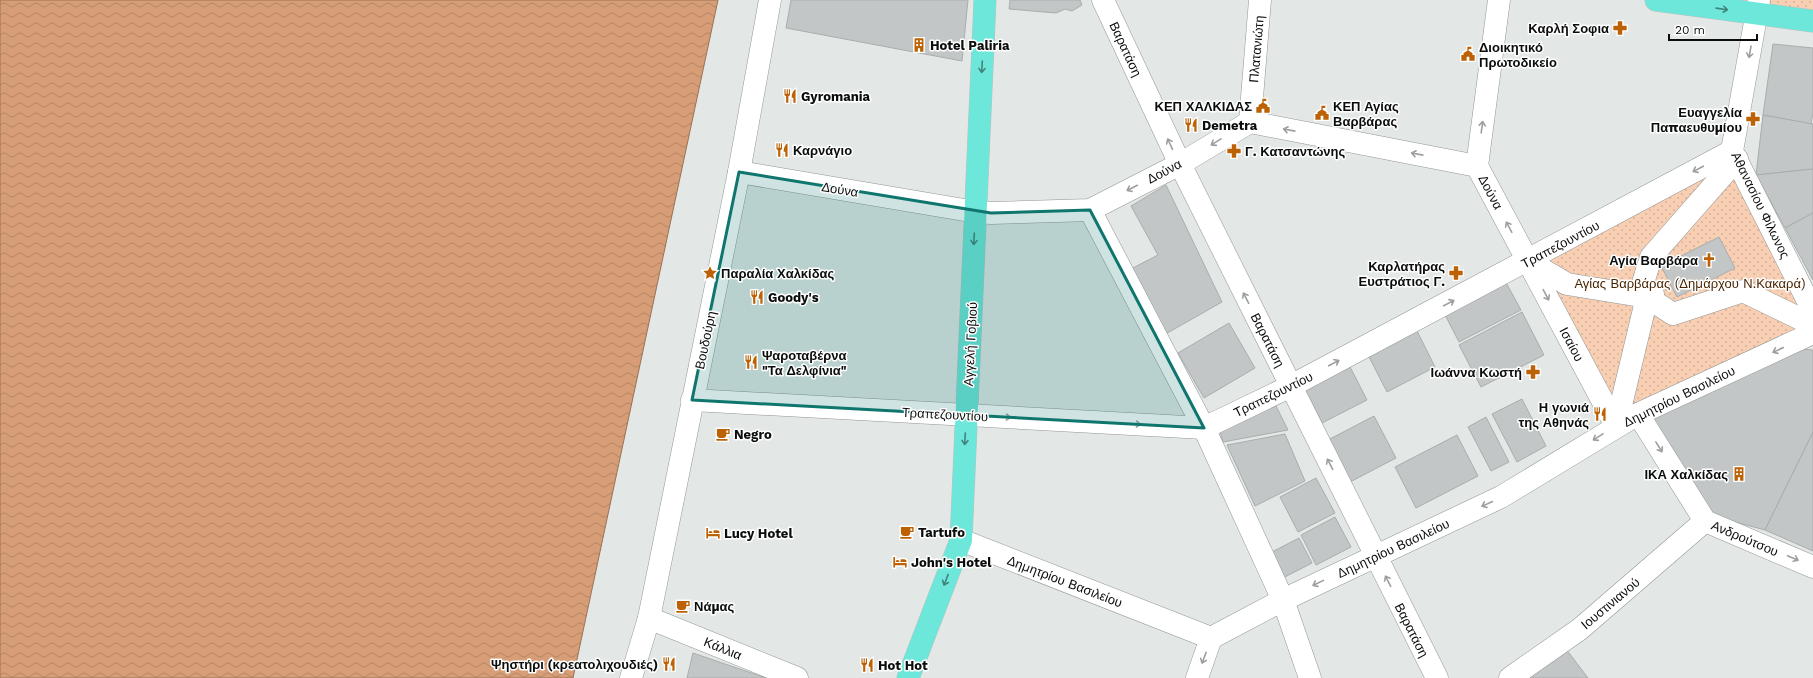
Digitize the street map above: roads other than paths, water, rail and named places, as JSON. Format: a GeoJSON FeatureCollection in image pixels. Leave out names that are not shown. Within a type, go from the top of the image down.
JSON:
{"type":"FeatureCollection","features":[{"type":"Feature","properties":{"kind":"main road","name":"Αγγελή Γοβιού"},"geometry":{"type":"LineString","coordinates":[[908,678],[961,540],[985,0]]}},
{"type":"Feature","properties":{"kind":"main road"},"geometry":{"type":"LineString","coordinates":[[1656,0],[1757,7],[1813,21]]}},
{"type":"Feature","properties":{"kind":"street","name":"Βουδούρη"},"geometry":{"type":"LineString","coordinates":[[631,678],[649,618],[739,172],[770,0]]}},
{"type":"Feature","properties":{"kind":"street","name":"Βαρατάση"},"geometry":{"type":"LineString","coordinates":[[1103,0],[1180,164],[1437,678]]}},
{"type":"Feature","properties":{"kind":"street","name":"Πλατανιώτη"},"geometry":{"type":"LineString","coordinates":[[1250,122],[1260,0]]}},
{"type":"Feature","properties":{"kind":"street"},"geometry":{"type":"LineString","coordinates":[[1477,166],[1499,0]]}},
{"type":"Feature","properties":{"kind":"street","name":"Αθανασίου Φίλωνος"},"geometry":{"type":"LineString","coordinates":[[1757,7],[1735,155],[1813,311]]}},
{"type":"Feature","properties":{"kind":"street","name":"Δούνα"},"geometry":{"type":"LineString","coordinates":[[739,172],[976,212],[991,213],[1090,210],[1180,164],[1250,122],[1477,166],[1528,261]]}},
{"type":"Feature","properties":{"kind":"street"},"geometry":{"type":"LineString","coordinates":[[1616,426],[1650,294],[1650,258],[1735,155]]}},
{"type":"Feature","properties":{"kind":"street","name":"Τραπεζουντίου"},"geometry":{"type":"LineString","coordinates":[[692,400],[1204,428],[1291,386],[1528,261],[1735,155]]}},
{"type":"Feature","properties":{"kind":"street"},"geometry":{"type":"LineString","coordinates":[[1090,210],[1204,428],[1283,600],[1310,678]]}},
{"type":"Feature","properties":{"kind":"street"},"geometry":{"type":"LineString","coordinates":[[1528,261],[1567,284],[1650,294],[1673,314],[1743,291],[1813,325]]}},
{"type":"Feature","properties":{"kind":"street","name":"Ισαίου"},"geometry":{"type":"LineString","coordinates":[[1528,261],[1616,426]]}},
{"type":"Feature","properties":{"kind":"street","name":"Δημητρίου Βασιλείου"},"geometry":{"type":"LineString","coordinates":[[961,540],[1211,638],[1283,600],[1501,497],[1638,414],[1813,333]]}},
{"type":"Feature","properties":{"kind":"street","name":"Ανδρούτσου"},"geometry":{"type":"LineString","coordinates":[[1638,414],[1705,521],[1813,567]]}},
{"type":"Feature","properties":{"kind":"street","name":"Ιουστινιανού"},"geometry":{"type":"LineString","coordinates":[[1510,678],[1580,629],[1705,521]]}},
{"type":"Feature","properties":{"kind":"street","name":"Κάλλια"},"geometry":{"type":"LineString","coordinates":[[649,618],[797,678]]}},
{"type":"Feature","properties":{"kind":"street"},"geometry":{"type":"LineString","coordinates":[[1196,678],[1211,638]]}},
{"type":"Feature","properties":{"kind":"water"},"geometry":{"type":"Polygon","coordinates":[[[0,0],[718,0],[573,678],[0,678],[0,0]]]}},
{"type":"Feature","properties":{"kind":"place","name":"Καρλή Σοφια"},"geometry":{"type":"Point","coordinates":[1620,28]}},
{"type":"Feature","properties":{"kind":"place","name":"Hotel Paliria"},"geometry":{"type":"Point","coordinates":[919,45]}},
{"type":"Feature","properties":{"kind":"place","name":"Διοικητικό Πρωτοδικείο"},"geometry":{"type":"Point","coordinates":[1468,54]}},
{"type":"Feature","properties":{"kind":"place","name":"Gyromania"},"geometry":{"type":"Point","coordinates":[790,96]}},
{"type":"Feature","properties":{"kind":"place","name":"ΚΕΠ ΧΑΛΚΙΔΑΣ"},"geometry":{"type":"Point","coordinates":[1263,106]}},
{"type":"Feature","properties":{"kind":"place","name":"ΚΕΠ Αγίας Βαρβάρας"},"geometry":{"type":"Point","coordinates":[1322,113]}},
{"type":"Feature","properties":{"kind":"place","name":"Ευαγγελία Παπαευθυμίου"},"geometry":{"type":"Point","coordinates":[1753,119]}},
{"type":"Feature","properties":{"kind":"place","name":"Demetra"},"geometry":{"type":"Point","coordinates":[1191,125]}},
{"type":"Feature","properties":{"kind":"place","name":"Καρνάγιο"},"geometry":{"type":"Point","coordinates":[782,150]}},
{"type":"Feature","properties":{"kind":"place","name":"Γ. Κατσαντώνης"},"geometry":{"type":"Point","coordinates":[1234,151]}},
{"type":"Feature","properties":{"kind":"place","name":"Αγία Βαρβάρα"},"geometry":{"type":"Point","coordinates":[1709,260]}},
{"type":"Feature","properties":{"kind":"place","name":"Παραλία Χαλκίδας"},"geometry":{"type":"Point","coordinates":[710,273]}},
{"type":"Feature","properties":{"kind":"place","name":"Καρλατήρας Ευστράτιος Γ."},"geometry":{"type":"Point","coordinates":[1456,273]}},
{"type":"Feature","properties":{"kind":"place","name":"Goody's"},"geometry":{"type":"Point","coordinates":[757,297]}},
{"type":"Feature","properties":{"kind":"place","name":"Ψαροταβέρνα \"Τα Δελφίνια\""},"geometry":{"type":"Point","coordinates":[751,362]}},
{"type":"Feature","properties":{"kind":"place","name":"Ιωάννα Κωστή"},"geometry":{"type":"Point","coordinates":[1533,372]}},
{"type":"Feature","properties":{"kind":"place","name":"Η γωνιά της Αθηνάς"},"geometry":{"type":"Point","coordinates":[1600,414]}},
{"type":"Feature","properties":{"kind":"place","name":"Negro"},"geometry":{"type":"Point","coordinates":[723,434]}},
{"type":"Feature","properties":{"kind":"place","name":"ΙΚΑ Χαλκίδας"},"geometry":{"type":"Point","coordinates":[1739,474]}},
{"type":"Feature","properties":{"kind":"place","name":"Tartufo"},"geometry":{"type":"Point","coordinates":[907,532]}},
{"type":"Feature","properties":{"kind":"place","name":"Lucy Hotel"},"geometry":{"type":"Point","coordinates":[713,533]}},
{"type":"Feature","properties":{"kind":"place","name":"John's Hotel"},"geometry":{"type":"Point","coordinates":[900,562]}},
{"type":"Feature","properties":{"kind":"place","name":"Νάμας"},"geometry":{"type":"Point","coordinates":[683,606]}},
{"type":"Feature","properties":{"kind":"place","name":"Ψηστήρι (κρεατολιχουδιές)"},"geometry":{"type":"Point","coordinates":[669,664]}},
{"type":"Feature","properties":{"kind":"place","name":"Hot Hot"},"geometry":{"type":"Point","coordinates":[867,665]}},
{"type":"Feature","properties":{"kind":"park label","name":"Αγίας Βαρβάρας (Δημάρχου Ν.Κακαρά)"},"geometry":{"type":"Point","coordinates":[1690,283]}}]}
